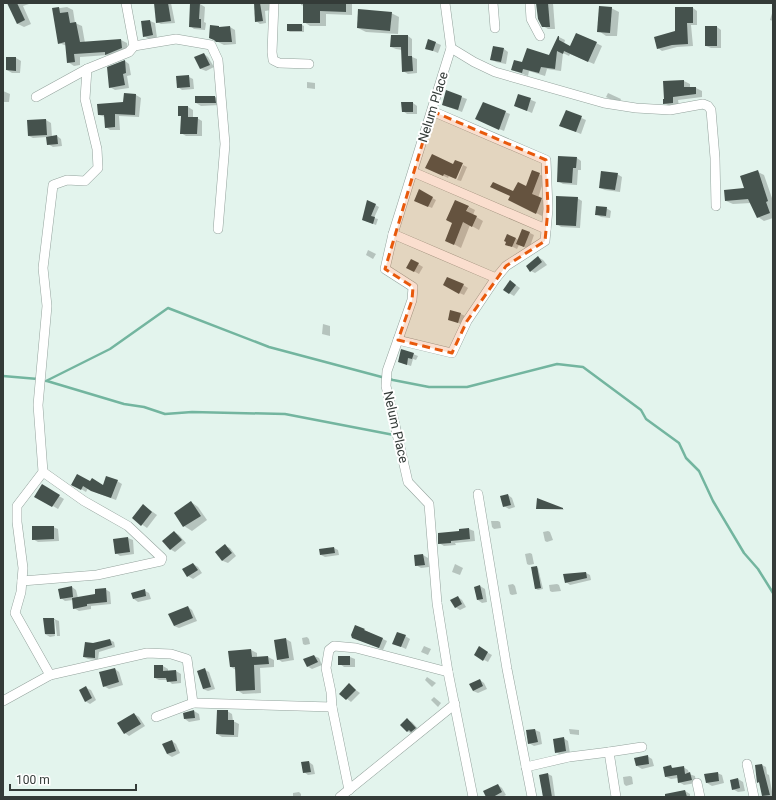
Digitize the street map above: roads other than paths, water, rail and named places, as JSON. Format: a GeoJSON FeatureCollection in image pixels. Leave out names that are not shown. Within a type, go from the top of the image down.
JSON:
{"type":"FeatureCollection","features":[{"type":"Feature","properties":{"kind":"street"},"geometry":{"type":"LineString","coordinates":[[126,3],[134,46]]}},
{"type":"Feature","properties":{"kind":"street"},"geometry":{"type":"LineString","coordinates":[[274,3],[273,60],[279,63],[310,64]]}},
{"type":"Feature","properties":{"kind":"street","name":"Nelum Place"},"geometry":{"type":"LineString","coordinates":[[444,3],[451,48],[393,234],[385,269],[413,287],[412,300],[387,371],[386,386],[408,482],[429,504],[437,603],[448,672],[473,797]]}},
{"type":"Feature","properties":{"kind":"street"},"geometry":{"type":"LineString","coordinates":[[493,3],[495,28]]}},
{"type":"Feature","properties":{"kind":"street"},"geometry":{"type":"LineString","coordinates":[[530,3],[530,19],[540,36]]}},
{"type":"Feature","properties":{"kind":"street"},"geometry":{"type":"LineString","coordinates":[[36,97],[87,68],[129,52],[134,46],[176,39],[211,45],[218,60],[225,144],[218,229]]}},
{"type":"Feature","properties":{"kind":"street"},"geometry":{"type":"LineString","coordinates":[[451,48],[474,62],[495,72],[604,103],[636,108],[670,110],[703,104],[708,106],[711,110],[715,158],[716,206]]}},
{"type":"Feature","properties":{"kind":"street"},"geometry":{"type":"LineString","coordinates":[[50,675],[15,613],[21,592],[23,568],[17,522],[17,506],[43,472],[38,405],[47,306],[43,268],[53,185],[67,180],[84,181],[98,168],[97,150],[85,99],[87,68]]}},
{"type":"Feature","properties":{"kind":"street"},"geometry":{"type":"LineString","coordinates":[[398,340],[452,353],[467,321],[496,278],[506,266],[544,241],[546,229],[548,209],[546,160],[432,111]]}},
{"type":"Feature","properties":{"kind":"street"},"geometry":{"type":"LineString","coordinates":[[413,172],[546,229]]}},
{"type":"Feature","properties":{"kind":"street"},"geometry":{"type":"LineString","coordinates":[[393,234],[496,278]]}},
{"type":"Feature","properties":{"kind":"street"},"geometry":{"type":"LineString","coordinates":[[22,581],[97,575],[161,561],[162,558],[128,526],[84,501],[43,472]]}},
{"type":"Feature","properties":{"kind":"street"},"geometry":{"type":"LineString","coordinates":[[478,494],[507,669],[532,797]]}},
{"type":"Feature","properties":{"kind":"street"},"geometry":{"type":"LineString","coordinates":[[348,790],[326,668],[329,650],[334,646],[356,648],[448,672]]}},
{"type":"Feature","properties":{"kind":"street"},"geometry":{"type":"LineString","coordinates":[[3,701],[50,675],[147,653],[171,654],[187,659],[193,703]]}},
{"type":"Feature","properties":{"kind":"street"},"geometry":{"type":"LineString","coordinates":[[156,717],[193,703],[332,707]]}},
{"type":"Feature","properties":{"kind":"street"},"geometry":{"type":"LineString","coordinates":[[340,797],[454,704]]}},
{"type":"Feature","properties":{"kind":"street"},"geometry":{"type":"LineString","coordinates":[[526,767],[569,757],[642,747]]}},
{"type":"Feature","properties":{"kind":"street"},"geometry":{"type":"LineString","coordinates":[[609,752],[616,797]]}},
{"type":"Feature","properties":{"kind":"street"},"geometry":{"type":"LineString","coordinates":[[747,764],[754,797]]}},
{"type":"Feature","properties":{"kind":"street"},"geometry":{"type":"LineString","coordinates":[[697,783],[700,797]]}},
{"type":"Feature","properties":{"kind":"waterway"},"geometry":{"type":"LineString","coordinates":[[46,381],[110,349],[168,308],[269,347],[393,380],[429,387],[467,387],[557,364],[583,367],[641,410],[646,419],[679,443],[686,458],[699,471],[713,501],[744,553],[758,569],[773,593]]}},
{"type":"Feature","properties":{"kind":"waterway"},"geometry":{"type":"LineString","coordinates":[[3,376],[38,379]]}},
{"type":"Feature","properties":{"kind":"waterway"},"geometry":{"type":"LineString","coordinates":[[47,381],[124,404],[144,407],[165,414],[192,412],[285,414],[394,435]]}}]}
